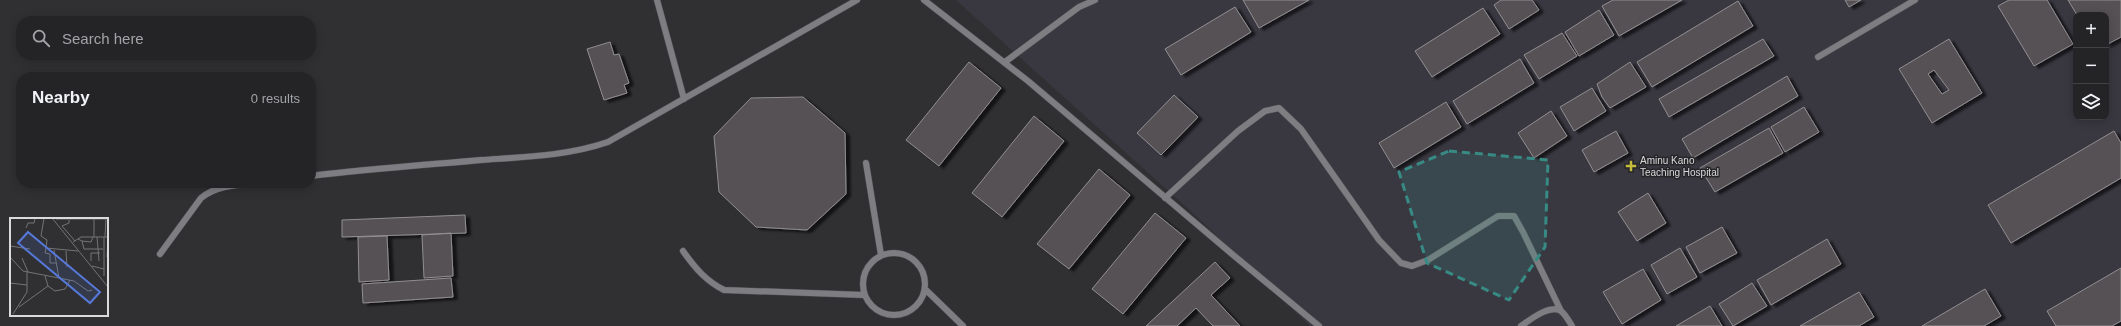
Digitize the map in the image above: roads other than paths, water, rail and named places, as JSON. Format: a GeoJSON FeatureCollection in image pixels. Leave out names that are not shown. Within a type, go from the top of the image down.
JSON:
{"type":"FeatureCollection","features":[{"type":"Feature","properties":{"kind":"lane"},"geometry":{"type":"LineString","coordinates":[[657,0],[684,99]]}},
{"type":"Feature","properties":{"kind":"lane"},"geometry":{"type":"LineString","coordinates":[[316,175],[549,154],[590,148],[608,142],[857,0]]}},
{"type":"Feature","properties":{"kind":"lane"},"geometry":{"type":"LineString","coordinates":[[924,0],[1004,62],[1319,326]]}},
{"type":"Feature","properties":{"kind":"lane"},"geometry":{"type":"LineString","coordinates":[[1004,62],[1079,7],[1095,0]]}},
{"type":"Feature","properties":{"kind":"lane"},"geometry":{"type":"LineString","coordinates":[[1818,57],[1915,0]]}},
{"type":"Feature","properties":{"kind":"lane"},"geometry":{"type":"LineString","coordinates":[[1165,198],[1238,131],[1266,111],[1279,108],[1301,129],[1379,240],[1401,262],[1412,266],[1428,260],[1498,216],[1514,216],[1524,232],[1561,311],[1572,326]]}},
{"type":"Feature","properties":{"kind":"lane"},"geometry":{"type":"LineString","coordinates":[[866,164],[881,255]]}},
{"type":"Feature","properties":{"kind":"lane"},"geometry":{"type":"LineString","coordinates":[[160,254],[201,198],[219,188]]}},
{"type":"Feature","properties":{"kind":"lane"},"geometry":{"type":"LineString","coordinates":[[683,251],[701,274],[711,283],[724,290],[864,295]]}},
{"type":"Feature","properties":{"kind":"lane"},"geometry":{"type":"LineString","coordinates":[[899,253],[914,259],[923,273],[925,289],[918,304],[904,313],[888,315],[874,308],[864,295],[863,279],[870,264],[881,255],[899,253]]}},
{"type":"Feature","properties":{"kind":"lane"},"geometry":{"type":"LineString","coordinates":[[925,289],[963,326]]}},
{"type":"Feature","properties":{"kind":"lane"},"geometry":{"type":"LineString","coordinates":[[1521,326],[1542,313],[1554,309],[1561,311]]}},
{"type":"Feature","properties":{"kind":"place","name":"Aminu Kano Teaching Hospital"},"geometry":{"type":"Point","coordinates":[1631,166]}}]}
